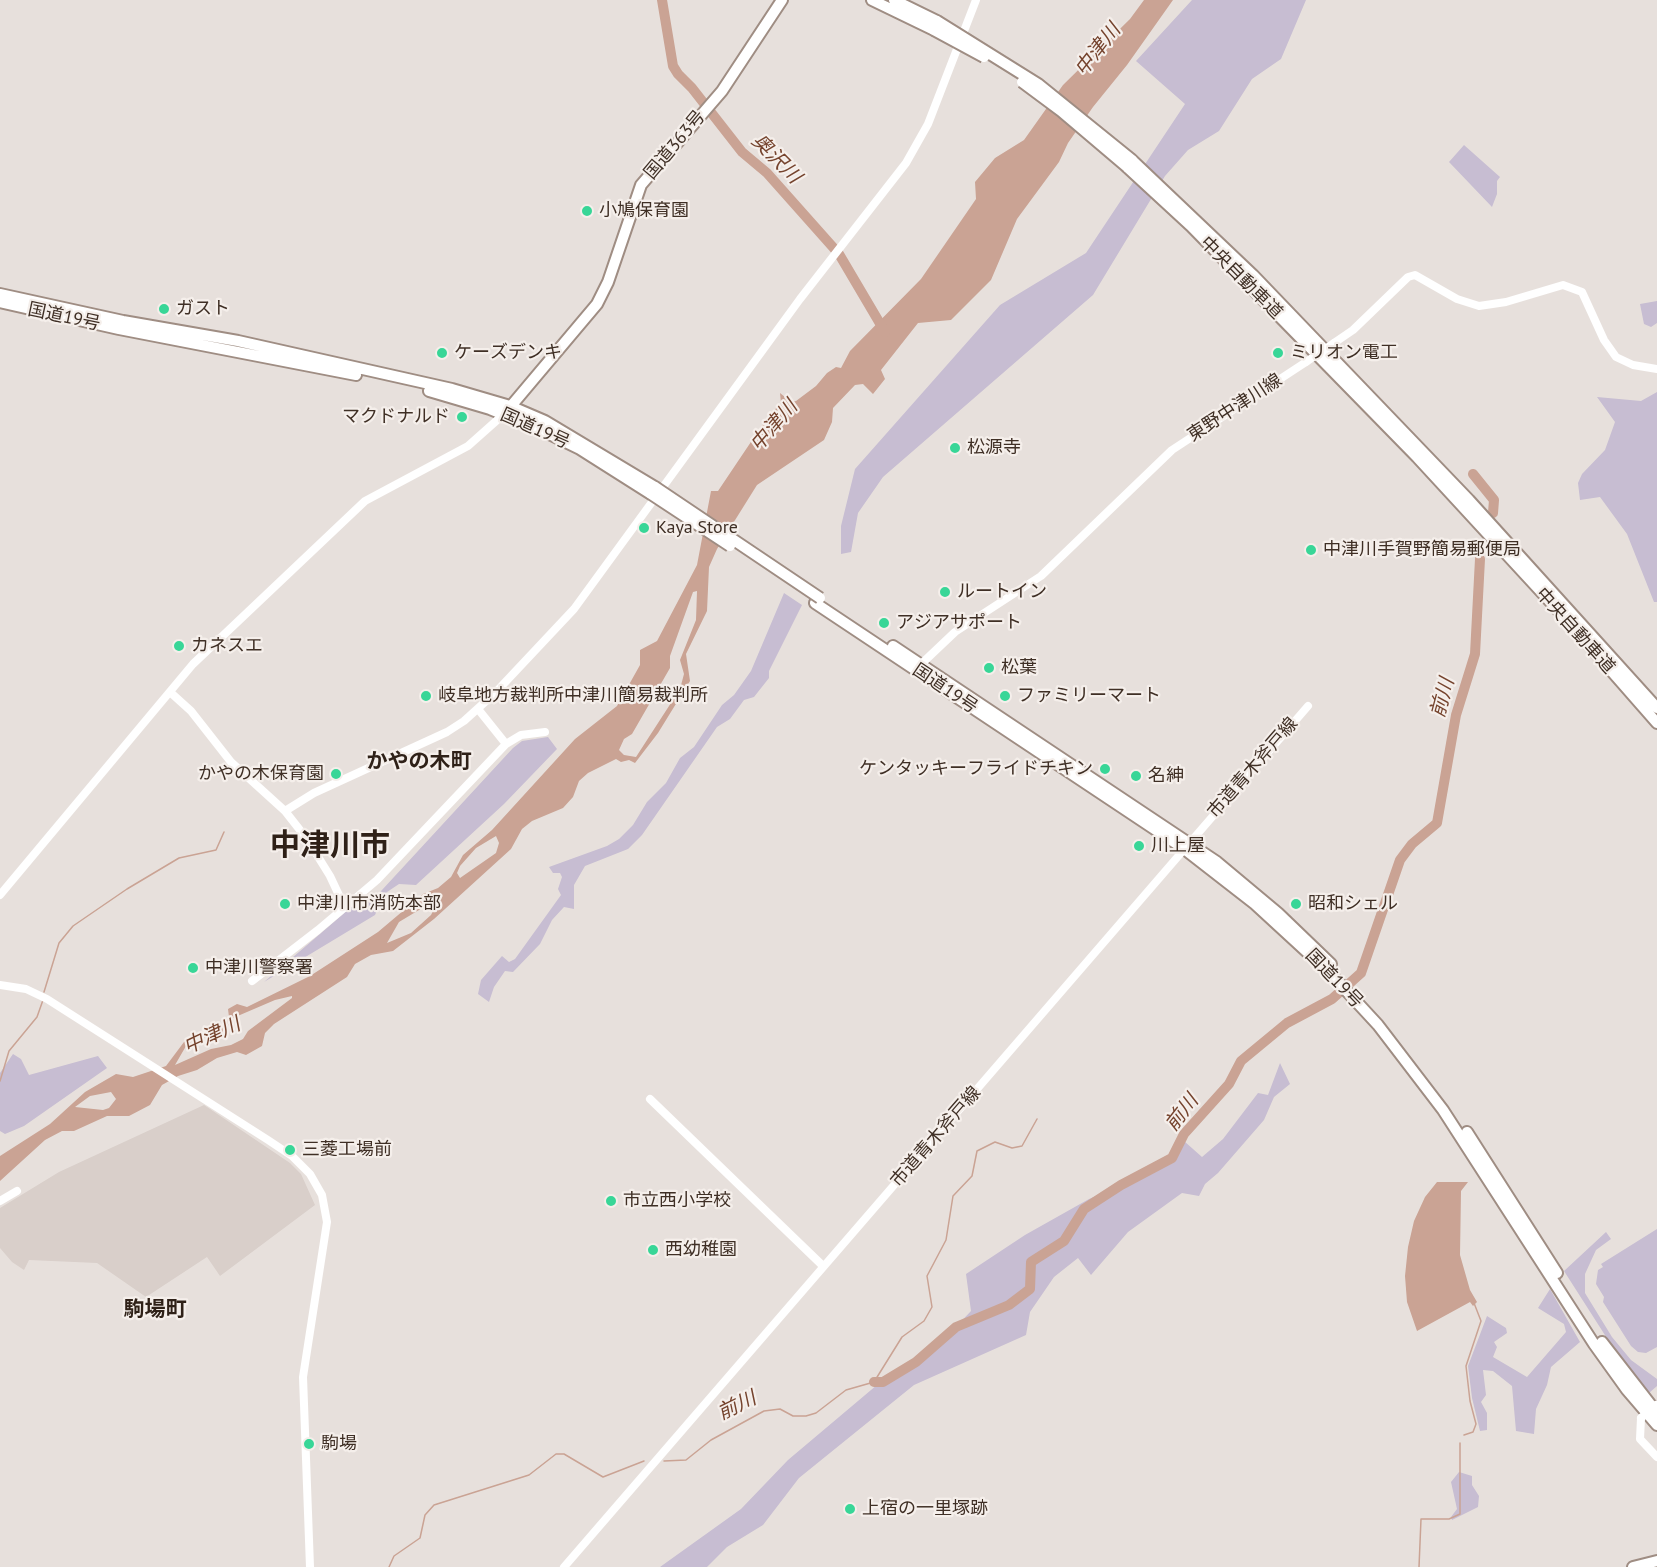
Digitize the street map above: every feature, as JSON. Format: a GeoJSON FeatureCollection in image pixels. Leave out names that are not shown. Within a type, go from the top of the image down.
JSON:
{"type":"FeatureCollection","features":[{"type":"Feature","properties":{"kind":"highway","name":"国道363号"},"geometry":{"type":"LineString","coordinates":[[507,410],[597,304],[608,282],[641,185],[722,91],[782,0]]}},
{"type":"Feature","properties":{"kind":"highway","name":"中央自動車道"},"geometry":{"type":"LineString","coordinates":[[872,0],[936,26]]}},
{"type":"Feature","properties":{"kind":"highway","name":"中央自動車道"},"geometry":{"type":"LineString","coordinates":[[894,0],[1033,90],[1130,163],[1467,504],[1657,708]]}},
{"type":"Feature","properties":{"kind":"highway"},"geometry":{"type":"LineString","coordinates":[[0,288],[44,300],[53,308]]}},
{"type":"Feature","properties":{"kind":"highway","name":"国道19号"},"geometry":{"type":"LineString","coordinates":[[0,294],[53,308],[238,341],[452,389],[577,438],[1185,845],[1217,862],[1266,902],[1359,998],[1472,1145],[1599,1338],[1657,1407]]}},
{"type":"Feature","properties":{"kind":"highway","name":"国道19号"},"geometry":{"type":"LineString","coordinates":[[0,302],[416,387],[507,410]]}},
{"type":"Feature","properties":{"kind":"highway"},"geometry":{"type":"LineString","coordinates":[[0,308],[33,310]]}},
{"type":"Feature","properties":{"kind":"highway","name":"中央自動車道"},"geometry":{"type":"LineString","coordinates":[[1467,504],[1657,723]]}},
{"type":"Feature","properties":{"kind":"highway","name":"国道19号"},"geometry":{"type":"LineString","coordinates":[[1492,1176],[1594,1344],[1627,1390],[1657,1425]]}},
{"type":"Feature","properties":{"kind":"highway"},"geometry":{"type":"LineString","coordinates":[[1633,1567],[1657,1561]]}},
{"type":"Feature","properties":{"kind":"street"},"geometry":{"type":"LineString","coordinates":[[285,811],[314,793],[447,732],[478,709],[587,592],[769,341],[906,163],[920,140],[976,0]]}},
{"type":"Feature","properties":{"kind":"street","name":"東野中津川線"},"geometry":{"type":"LineString","coordinates":[[919,667],[955,632],[1020,592],[1041,576],[1172,450],[1353,330],[1408,277],[1415,275],[1457,299],[1479,306],[1506,302],[1563,285],[1582,292],[1601,334],[1616,357],[1633,365],[1657,369]]}},
{"type":"Feature","properties":{"kind":"street"},"geometry":{"type":"LineString","coordinates":[[0,895],[193,664],[366,501],[468,446],[507,410]]}},
{"type":"Feature","properties":{"kind":"street"},"geometry":{"type":"LineString","coordinates":[[170,692],[191,711],[231,762],[285,811],[324,867],[345,908]]}},
{"type":"Feature","properties":{"kind":"street","name":"市道青木斧戸線"},"geometry":{"type":"LineString","coordinates":[[564,1567],[822,1265],[985,1082],[1185,845],[1308,706]]}},
{"type":"Feature","properties":{"kind":"street"},"geometry":{"type":"LineString","coordinates":[[478,709],[506,744]]}},
{"type":"Feature","properties":{"kind":"street"},"geometry":{"type":"LineString","coordinates":[[252,981],[377,880],[506,744],[521,735],[545,732]]}},
{"type":"Feature","properties":{"kind":"street"},"geometry":{"type":"LineString","coordinates":[[0,985],[26,989],[47,999],[292,1156],[310,1174],[326,1208],[324,1243],[303,1377],[304,1475],[310,1567]]}},
{"type":"Feature","properties":{"kind":"street"},"geometry":{"type":"LineString","coordinates":[[650,1099],[822,1265]]}},
{"type":"Feature","properties":{"kind":"street"},"geometry":{"type":"LineString","coordinates":[[0,1201],[17,1191]]}},
{"type":"Feature","properties":{"kind":"street"},"geometry":{"type":"LineString","coordinates":[[1657,1407],[1641,1418],[1640,1439],[1657,1457]]}},
{"type":"Feature","properties":{"kind":"shaded area"},"geometry":{"type":"Polygon","coordinates":[[[1192,0],[1306,0],[1281,59],[1252,79],[1219,131],[1188,150],[1165,176],[1093,295],[883,477],[858,513],[851,552],[841,554],[841,526],[855,469],[1000,305],[1086,253],[1185,104],[1136,61],[1192,0]]]}},
{"type":"Feature","properties":{"kind":"shaded area"},"geometry":{"type":"Polygon","coordinates":[[[1464,145],[1500,177],[1497,181],[1497,194],[1492,207],[1449,162],[1464,145]]]}},
{"type":"Feature","properties":{"kind":"shaded area"},"geometry":{"type":"Polygon","coordinates":[[[1657,301],[1657,323],[1651,327],[1644,324],[1640,304],[1657,301]]]}},
{"type":"Feature","properties":{"kind":"shaded area"},"geometry":{"type":"Polygon","coordinates":[[[1657,392],[1657,602],[1654,602],[1627,534],[1600,497],[1580,500],[1578,483],[1582,474],[1605,450],[1615,422],[1597,397],[1641,401],[1657,392]]]}},
{"type":"Feature","properties":{"kind":"shaded area"},"geometry":{"type":"Polygon","coordinates":[[[784,593],[802,605],[769,671],[769,678],[754,697],[744,700],[730,719],[717,727],[642,835],[628,849],[585,866],[574,885],[574,909],[564,907],[552,920],[540,944],[513,972],[505,971],[494,987],[489,1002],[478,994],[481,980],[502,956],[509,962],[515,959],[561,895],[558,889],[562,877],[560,873],[553,873],[549,867],[607,846],[619,839],[633,825],[647,802],[666,783],[680,758],[694,747],[722,705],[734,695],[751,671],[784,593]]]}},
{"type":"Feature","properties":{"kind":"shaded area"},"geometry":{"type":"Polygon","coordinates":[[[548,737],[557,749],[504,804],[416,885],[399,884],[384,894],[375,915],[264,982],[363,897],[370,903],[513,748],[522,741],[548,737]]]}},
{"type":"Feature","properties":{"kind":"shaded area"},"geometry":{"type":"Polygon","coordinates":[[[13,1054],[21,1059],[29,1075],[98,1056],[107,1068],[24,1126],[5,1134],[0,1131],[0,1073],[13,1054]]]}},
{"type":"Feature","properties":{"kind":"shaded area"},"geometry":{"type":"Polygon","coordinates":[[[1280,1063],[1290,1084],[1274,1097],[1264,1120],[1218,1173],[1205,1184],[1199,1196],[1182,1193],[1128,1232],[1091,1275],[1078,1258],[1054,1277],[1030,1312],[1026,1335],[914,1385],[799,1478],[763,1525],[727,1547],[707,1567],[660,1567],[741,1509],[788,1460],[890,1374],[932,1352],[971,1311],[966,1274],[1025,1235],[1089,1199],[1175,1161],[1184,1141],[1202,1157],[1223,1139],[1258,1093],[1268,1095],[1280,1063]]]}},
{"type":"Feature","properties":{"kind":"shaded area"},"geometry":{"type":"Polygon","coordinates":[[[204,1105],[290,1163],[301,1174],[315,1205],[220,1276],[207,1257],[146,1297],[97,1263],[29,1260],[24,1270],[12,1262],[0,1248],[0,1208],[59,1172],[204,1105]]]}},
{"type":"Feature","properties":{"kind":"shaded area"},"geometry":{"type":"Polygon","coordinates":[[[1657,1229],[1657,1347],[1646,1353],[1638,1352],[1631,1346],[1603,1302],[1604,1297],[1596,1284],[1598,1270],[1603,1267],[1601,1264],[1657,1229]]]}},
{"type":"Feature","properties":{"kind":"shaded area"},"geometry":{"type":"Polygon","coordinates":[[[1606,1232],[1611,1239],[1596,1250],[1585,1274],[1585,1293],[1612,1337],[1631,1360],[1657,1379],[1657,1386],[1649,1393],[1610,1343],[1564,1271],[1606,1232]]]}},
{"type":"Feature","properties":{"kind":"shaded area"},"geometry":{"type":"Polygon","coordinates":[[[1550,1289],[1580,1342],[1551,1367],[1547,1385],[1536,1409],[1534,1434],[1516,1431],[1512,1386],[1493,1371],[1483,1370],[1486,1395],[1481,1402],[1487,1413],[1487,1430],[1480,1431],[1472,1398],[1468,1366],[1487,1316],[1506,1328],[1507,1333],[1494,1342],[1497,1347],[1493,1357],[1527,1377],[1566,1332],[1564,1324],[1538,1308],[1550,1289]]]}},
{"type":"Feature","properties":{"kind":"shaded area"},"geometry":{"type":"Polygon","coordinates":[[[1459,1472],[1472,1476],[1472,1485],[1479,1496],[1478,1507],[1452,1520],[1451,1517],[1457,1509],[1451,1482],[1459,1472]]]}},
{"type":"Feature","properties":{"kind":"water","name":"中津川"},"geometry":{"type":"Polygon","coordinates":[[[1144,0],[1173,0],[1127,65],[1093,107],[1068,143],[1059,162],[1017,219],[991,280],[951,320],[918,323],[881,370],[885,379],[873,394],[863,384],[855,385],[833,408],[832,422],[824,440],[757,485],[717,549],[709,567],[707,611],[686,654],[690,681],[658,733],[635,763],[629,760],[621,762],[616,759],[588,773],[579,781],[573,797],[563,808],[532,821],[522,829],[511,849],[434,919],[393,951],[371,955],[355,964],[347,977],[274,1024],[265,1033],[262,1046],[246,1055],[237,1052],[217,1058],[197,1070],[178,1076],[162,1085],[150,1105],[129,1116],[107,1116],[74,1131],[62,1131],[45,1140],[0,1181],[0,1156],[50,1124],[85,1092],[116,1074],[133,1077],[166,1066],[184,1042],[194,1036],[216,1032],[223,1027],[229,1017],[228,1009],[237,1004],[247,1007],[310,976],[378,932],[423,894],[438,888],[451,877],[463,855],[492,830],[575,739],[617,706],[640,665],[640,650],[657,641],[697,565],[711,491],[718,491],[767,418],[781,403],[780,393],[791,402],[796,401],[816,386],[827,373],[836,367],[841,368],[850,351],[921,279],[976,199],[975,182],[995,158],[1024,140],[1063,85],[1130,19],[1144,0]],[[697,591],[693,592],[670,656],[670,668],[632,734],[624,739],[619,750],[624,755],[636,757],[680,689],[684,674],[680,660],[696,620],[697,591]],[[496,836],[476,848],[460,866],[457,873],[460,878],[496,853],[499,843],[496,836]],[[429,904],[399,922],[387,943],[411,933],[431,915],[436,905],[429,904]],[[292,996],[275,1000],[233,1018],[226,1030],[215,1037],[197,1038],[186,1046],[175,1065],[211,1049],[231,1045],[243,1039],[248,1031],[292,996]],[[111,1092],[90,1096],[75,1107],[103,1110],[109,1108],[116,1099],[111,1092]]]}},
{"type":"Feature","properties":{"kind":"water"},"geometry":{"type":"Polygon","coordinates":[[[1437,1182],[1468,1182],[1461,1191],[1460,1255],[1470,1290],[1477,1302],[1473,1306],[1470,1302],[1417,1331],[1407,1302],[1405,1276],[1408,1247],[1414,1221],[1425,1197],[1437,1182]]]}},
{"type":"Feature","properties":{"kind":"waterway","name":"奥沢川"},"geometry":{"type":"LineString","coordinates":[[662,0],[673,66],[678,74],[692,88],[742,152],[767,173],[839,254],[885,332]]}},
{"type":"Feature","properties":{"kind":"waterway","name":"前川"},"geometry":{"type":"LineString","coordinates":[[1473,474],[1494,500],[1493,513]]}},
{"type":"Feature","properties":{"kind":"waterway","name":"前川"},"geometry":{"type":"LineString","coordinates":[[874,1382],[883,1382],[916,1362],[956,1327],[1009,1305],[1030,1289],[1031,1262],[1064,1241],[1084,1209],[1121,1185],[1172,1158],[1184,1134],[1229,1084],[1241,1061],[1287,1023],[1332,999],[1361,973],[1400,860],[1412,844],[1437,823],[1456,715],[1475,654],[1480,559]]}},
{"type":"Feature","properties":{"kind":"waterway"},"geometry":{"type":"LineString","coordinates":[[44,992],[59,943],[73,926],[127,889],[179,858],[216,850],[224,832]]}},
{"type":"Feature","properties":{"kind":"waterway"},"geometry":{"type":"LineString","coordinates":[[0,1081],[9,1051],[37,1017],[43,1000]]}},
{"type":"Feature","properties":{"kind":"waterway"},"geometry":{"type":"LineString","coordinates":[[664,1461],[686,1460],[711,1440],[764,1411],[780,1409],[793,1416],[806,1416],[816,1413],[846,1390],[874,1382],[902,1337],[924,1321],[932,1307],[927,1276],[946,1240],[953,1196],[972,1176],[977,1151],[995,1142],[1012,1148],[1022,1146],[1037,1119]]}},
{"type":"Feature","properties":{"kind":"waterway"},"geometry":{"type":"LineString","coordinates":[[1464,1435],[1473,1432],[1476,1424],[1470,1401],[1466,1366],[1481,1321],[1474,1303]]}},
{"type":"Feature","properties":{"kind":"waterway"},"geometry":{"type":"LineString","coordinates":[[1419,1567],[1421,1519],[1449,1519],[1460,1514],[1460,1443]]}},
{"type":"Feature","properties":{"kind":"waterway","name":"前川"},"geometry":{"type":"LineString","coordinates":[[389,1567],[394,1556],[420,1538],[425,1515],[434,1505],[529,1475],[556,1454],[564,1454],[603,1477],[644,1461]]}},
{"type":"Feature","properties":{"kind":"place","name":"小鳩保育園"},"geometry":{"type":"Point","coordinates":[587,211]}},
{"type":"Feature","properties":{"kind":"place","name":"ガスト"},"geometry":{"type":"Point","coordinates":[164,309]}},
{"type":"Feature","properties":{"kind":"place","name":"ケーズデンキ"},"geometry":{"type":"Point","coordinates":[442,353]}},
{"type":"Feature","properties":{"kind":"place","name":"ミリオン電工"},"geometry":{"type":"Point","coordinates":[1278,353]}},
{"type":"Feature","properties":{"kind":"place","name":"マクドナルド"},"geometry":{"type":"Point","coordinates":[462,417]}},
{"type":"Feature","properties":{"kind":"place","name":"松源寺"},"geometry":{"type":"Point","coordinates":[955,448]}},
{"type":"Feature","properties":{"kind":"place","name":"Kaya Store"},"geometry":{"type":"Point","coordinates":[644,528]}},
{"type":"Feature","properties":{"kind":"place","name":"中津川手賀野簡易郵便局"},"geometry":{"type":"Point","coordinates":[1311,550]}},
{"type":"Feature","properties":{"kind":"place","name":"ルートイン"},"geometry":{"type":"Point","coordinates":[945,592]}},
{"type":"Feature","properties":{"kind":"place","name":"アジアサポート"},"geometry":{"type":"Point","coordinates":[884,623]}},
{"type":"Feature","properties":{"kind":"place","name":"カネスエ"},"geometry":{"type":"Point","coordinates":[179,646]}},
{"type":"Feature","properties":{"kind":"place","name":"松葉"},"geometry":{"type":"Point","coordinates":[989,668]}},
{"type":"Feature","properties":{"kind":"place","name":"岐阜地方裁判所中津川簡易裁判所"},"geometry":{"type":"Point","coordinates":[426,696]}},
{"type":"Feature","properties":{"kind":"place","name":"ファミリーマート"},"geometry":{"type":"Point","coordinates":[1005,696]}},
{"type":"Feature","properties":{"kind":"place","name":"ケンタッキーフライドチキン"},"geometry":{"type":"Point","coordinates":[1105,769]}},
{"type":"Feature","properties":{"kind":"place","name":"かやの木保育園"},"geometry":{"type":"Point","coordinates":[336,774]}},
{"type":"Feature","properties":{"kind":"place","name":"名紳"},"geometry":{"type":"Point","coordinates":[1136,776]}},
{"type":"Feature","properties":{"kind":"place","name":"川上屋"},"geometry":{"type":"Point","coordinates":[1139,846]}},
{"type":"Feature","properties":{"kind":"place","name":"中津川市消防本部"},"geometry":{"type":"Point","coordinates":[285,904]}},
{"type":"Feature","properties":{"kind":"place","name":"昭和シェル"},"geometry":{"type":"Point","coordinates":[1296,904]}},
{"type":"Feature","properties":{"kind":"place","name":"中津川警察署"},"geometry":{"type":"Point","coordinates":[193,968]}},
{"type":"Feature","properties":{"kind":"place","name":"三菱工場前"},"geometry":{"type":"Point","coordinates":[290,1150]}},
{"type":"Feature","properties":{"kind":"place","name":"市立西小学校"},"geometry":{"type":"Point","coordinates":[611,1201]}},
{"type":"Feature","properties":{"kind":"place","name":"西幼稚園"},"geometry":{"type":"Point","coordinates":[653,1250]}},
{"type":"Feature","properties":{"kind":"place","name":"駒場"},"geometry":{"type":"Point","coordinates":[309,1444]}},
{"type":"Feature","properties":{"kind":"place","name":"上宿の一里塚跡"},"geometry":{"type":"Point","coordinates":[850,1509]}},
{"type":"Feature","properties":{"kind":"district","name":"かやの木町"},"geometry":{"type":"Point","coordinates":[419,762]}},
{"type":"Feature","properties":{"kind":"district","name":"中津川市"},"geometry":{"type":"Point","coordinates":[330,846]}},
{"type":"Feature","properties":{"kind":"district","name":"駒場町"},"geometry":{"type":"Point","coordinates":[155,1310]}}]}
